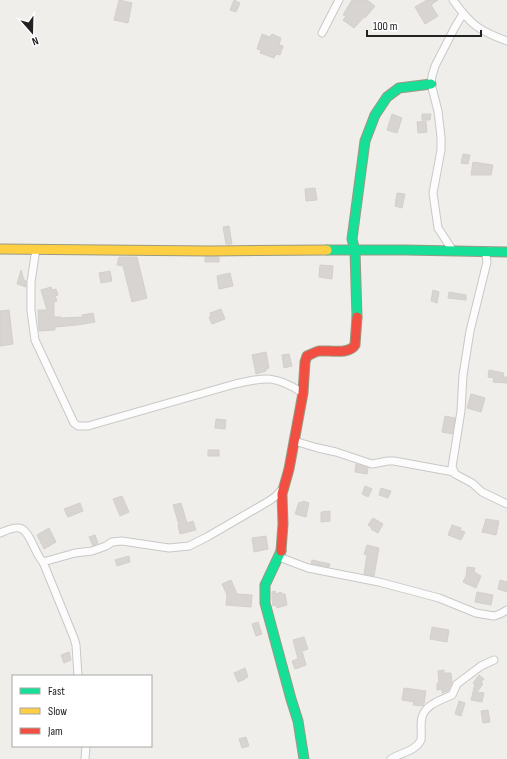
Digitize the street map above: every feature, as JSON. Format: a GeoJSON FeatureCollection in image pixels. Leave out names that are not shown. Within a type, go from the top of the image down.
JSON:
{"type":"FeatureCollection","features":[{"type":"Feature","properties":{"kind":"street"},"geometry":{"type":"LineString","coordinates":[[322,33],[339,0]]}},
{"type":"Feature","properties":{"kind":"street"},"geometry":{"type":"LineString","coordinates":[[453,0],[470,22],[487,34],[507,41]]}},
{"type":"Feature","properties":{"kind":"street"},"geometry":{"type":"LineString","coordinates":[[453,251],[438,228],[434,207],[433,193],[441,150],[441,137],[438,111],[431,84],[435,66],[463,14]]}},
{"type":"Feature","properties":{"kind":"street"},"geometry":{"type":"LineString","coordinates":[[304,759],[297,713],[291,698],[265,603],[265,585],[279,557],[282,539],[282,502],[284,486],[303,393],[305,362],[307,356],[316,351],[348,350],[353,348],[355,345],[357,320],[355,251],[352,238],[365,141],[375,115],[387,97],[398,88],[431,84]]}},
{"type":"Feature","properties":{"kind":"street"},"geometry":{"type":"LineString","coordinates":[[0,249],[507,252]]}},
{"type":"Feature","properties":{"kind":"street"},"geometry":{"type":"LineString","coordinates":[[36,249],[31,282],[31,311],[35,340],[74,423],[78,426],[88,426],[253,380],[264,379],[281,381],[288,383],[303,393]]}},
{"type":"Feature","properties":{"kind":"street"},"geometry":{"type":"LineString","coordinates":[[454,472],[452,462],[461,411],[463,375],[470,331],[487,262],[486,255],[490,251]]}},
{"type":"Feature","properties":{"kind":"street"},"geometry":{"type":"LineString","coordinates":[[294,441],[336,452],[372,464],[394,461],[454,472],[472,483],[482,492],[507,504]]}},
{"type":"Feature","properties":{"kind":"street"},"geometry":{"type":"LineString","coordinates":[[43,562],[75,553],[92,551],[112,542],[122,541],[169,548],[190,546],[269,501],[276,496],[284,486]]}},
{"type":"Feature","properties":{"kind":"street"},"geometry":{"type":"LineString","coordinates":[[0,533],[19,528],[24,530],[43,562],[74,638],[76,645],[78,675]]}},
{"type":"Feature","properties":{"kind":"street"},"geometry":{"type":"LineString","coordinates":[[279,557],[308,568],[364,578],[439,598],[476,613],[494,616],[507,610]]}},
{"type":"Feature","properties":{"kind":"street"},"geometry":{"type":"LineString","coordinates":[[391,759],[416,747],[420,743],[422,717],[428,708],[452,696],[457,684],[481,666],[494,660]]}},
{"type":"Feature","properties":{"kind":"street"},"geometry":{"type":"LineString","coordinates":[[85,759],[86,747]]}},
{"type":"Feature","properties":{"kind":"building"},"geometry":{"type":"Polygon","coordinates":[[[119,0],[132,3],[128,23],[114,20],[119,0]]]}},
{"type":"Feature","properties":{"kind":"building"},"geometry":{"type":"Polygon","coordinates":[[[234,0],[240,3],[236,12],[230,10],[234,0]]]}},
{"type":"Feature","properties":{"kind":"building"},"geometry":{"type":"Polygon","coordinates":[[[352,0],[367,0],[375,6],[354,28],[343,20],[346,16],[343,15],[352,0]]]}},
{"type":"Feature","properties":{"kind":"building"},"geometry":{"type":"Polygon","coordinates":[[[427,0],[438,0],[431,5],[438,16],[425,24],[415,7],[427,0]]]}},
{"type":"Feature","properties":{"kind":"building"},"geometry":{"type":"Polygon","coordinates":[[[262,34],[270,37],[272,34],[281,38],[279,45],[283,46],[280,55],[276,54],[274,58],[260,53],[261,50],[257,49],[262,34]]]}},
{"type":"Feature","properties":{"kind":"building"},"geometry":{"type":"Polygon","coordinates":[[[392,114],[402,118],[397,133],[387,130],[392,114]]]}},
{"type":"Feature","properties":{"kind":"building"},"geometry":{"type":"Polygon","coordinates":[[[422,114],[431,114],[430,120],[422,120],[422,114]]]}},
{"type":"Feature","properties":{"kind":"building"},"geometry":{"type":"Polygon","coordinates":[[[426,121],[427,132],[418,133],[417,122],[426,121]]]}},
{"type":"Feature","properties":{"kind":"building"},"geometry":{"type":"Polygon","coordinates":[[[463,154],[470,155],[468,164],[461,163],[463,154]]]}},
{"type":"Feature","properties":{"kind":"building"},"geometry":{"type":"Polygon","coordinates":[[[473,162],[493,165],[491,175],[471,175],[473,162]]]}},
{"type":"Feature","properties":{"kind":"building"},"geometry":{"type":"Polygon","coordinates":[[[315,188],[317,200],[306,201],[305,189],[315,188]]]}},
{"type":"Feature","properties":{"kind":"building"},"geometry":{"type":"Polygon","coordinates":[[[397,193],[405,194],[402,208],[395,206],[397,193]]]}},
{"type":"Feature","properties":{"kind":"building"},"geometry":{"type":"Polygon","coordinates":[[[229,226],[232,244],[226,244],[223,227],[229,226]]]}},
{"type":"Feature","properties":{"kind":"building"},"geometry":{"type":"Polygon","coordinates":[[[119,257],[137,257],[147,298],[132,302],[123,266],[117,265],[119,257]]]}},
{"type":"Feature","properties":{"kind":"building"},"geometry":{"type":"Polygon","coordinates":[[[205,257],[219,257],[219,262],[205,262],[205,257]]]}},
{"type":"Feature","properties":{"kind":"building"},"geometry":{"type":"Polygon","coordinates":[[[320,265],[333,266],[332,279],[319,277],[320,265]]]}},
{"type":"Feature","properties":{"kind":"building"},"geometry":{"type":"Polygon","coordinates":[[[21,270],[24,280],[26,281],[26,287],[17,284],[21,270]]]}},
{"type":"Feature","properties":{"kind":"building"},"geometry":{"type":"Polygon","coordinates":[[[110,271],[112,281],[101,283],[99,273],[110,271]]]}},
{"type":"Feature","properties":{"kind":"building"},"geometry":{"type":"Polygon","coordinates":[[[230,273],[233,286],[219,289],[217,276],[230,273]]]}},
{"type":"Feature","properties":{"kind":"building"},"geometry":{"type":"Polygon","coordinates":[[[51,287],[52,290],[56,289],[58,295],[55,296],[57,301],[54,302],[54,317],[83,317],[82,315],[93,313],[95,322],[55,327],[55,330],[39,331],[38,310],[47,310],[41,290],[51,287]]]}},
{"type":"Feature","properties":{"kind":"building"},"geometry":{"type":"Polygon","coordinates":[[[433,290],[439,292],[437,303],[431,301],[433,290]]]}},
{"type":"Feature","properties":{"kind":"building"},"geometry":{"type":"Polygon","coordinates":[[[449,292],[466,295],[466,300],[448,298],[449,292]]]}},
{"type":"Feature","properties":{"kind":"building"},"geometry":{"type":"Polygon","coordinates":[[[221,309],[225,319],[212,324],[209,317],[211,316],[210,313],[221,309]]]}},
{"type":"Feature","properties":{"kind":"building"},"geometry":{"type":"Polygon","coordinates":[[[9,310],[13,344],[0,346],[0,311],[9,310]]]}},
{"type":"Feature","properties":{"kind":"building"},"geometry":{"type":"Polygon","coordinates":[[[266,352],[269,368],[266,369],[266,371],[256,374],[252,355],[266,352]]]}},
{"type":"Feature","properties":{"kind":"building"},"geometry":{"type":"Polygon","coordinates":[[[289,354],[292,366],[284,368],[282,355],[289,354]]]}},
{"type":"Feature","properties":{"kind":"building"},"geometry":{"type":"Polygon","coordinates":[[[489,370],[504,373],[503,377],[507,377],[507,383],[493,382],[494,378],[488,377],[489,370]]]}},
{"type":"Feature","properties":{"kind":"building"},"geometry":{"type":"Polygon","coordinates":[[[471,394],[485,398],[481,412],[467,408],[471,394]]]}},
{"type":"Feature","properties":{"kind":"building"},"geometry":{"type":"Polygon","coordinates":[[[445,416],[455,418],[452,434],[442,432],[445,416]]]}},
{"type":"Feature","properties":{"kind":"building"},"geometry":{"type":"Polygon","coordinates":[[[216,419],[226,420],[225,429],[215,428],[216,419]]]}},
{"type":"Feature","properties":{"kind":"building"},"geometry":{"type":"Polygon","coordinates":[[[208,450],[219,450],[219,456],[208,456],[208,450]]]}},
{"type":"Feature","properties":{"kind":"building"},"geometry":{"type":"Polygon","coordinates":[[[356,464],[368,468],[367,474],[355,472],[356,464]]]}},
{"type":"Feature","properties":{"kind":"building"},"geometry":{"type":"Polygon","coordinates":[[[365,486],[372,489],[368,497],[362,494],[365,486]]]}},
{"type":"Feature","properties":{"kind":"building"},"geometry":{"type":"Polygon","coordinates":[[[381,488],[391,491],[388,498],[379,495],[381,488]]]}},
{"type":"Feature","properties":{"kind":"building"},"geometry":{"type":"Polygon","coordinates":[[[122,496],[129,512],[120,516],[113,499],[122,496]]]}},
{"type":"Feature","properties":{"kind":"building"},"geometry":{"type":"Polygon","coordinates":[[[303,501],[309,503],[306,517],[295,514],[299,502],[302,503],[303,501]]]}},
{"type":"Feature","properties":{"kind":"building"},"geometry":{"type":"Polygon","coordinates":[[[80,503],[83,511],[68,517],[64,509],[80,503]]]}},
{"type":"Feature","properties":{"kind":"building"},"geometry":{"type":"Polygon","coordinates":[[[181,503],[187,523],[193,521],[196,530],[180,534],[173,505],[181,503]]]}},
{"type":"Feature","properties":{"kind":"building"},"geometry":{"type":"Polygon","coordinates":[[[330,511],[330,521],[321,522],[321,512],[330,511]]]}},
{"type":"Feature","properties":{"kind":"building"},"geometry":{"type":"Polygon","coordinates":[[[373,518],[383,524],[378,533],[371,529],[372,528],[368,525],[373,518]]]}},
{"type":"Feature","properties":{"kind":"building"},"geometry":{"type":"Polygon","coordinates":[[[486,519],[499,521],[496,535],[482,532],[486,519]]]}},
{"type":"Feature","properties":{"kind":"building"},"geometry":{"type":"Polygon","coordinates":[[[452,525],[461,528],[460,530],[465,532],[461,540],[448,535],[452,525]]]}},
{"type":"Feature","properties":{"kind":"building"},"geometry":{"type":"Polygon","coordinates":[[[49,528],[56,542],[44,549],[37,535],[49,528]]]}},
{"type":"Feature","properties":{"kind":"building"},"geometry":{"type":"Polygon","coordinates":[[[95,535],[98,543],[93,546],[89,537],[95,535]]]}},
{"type":"Feature","properties":{"kind":"building"},"geometry":{"type":"Polygon","coordinates":[[[266,536],[268,549],[254,552],[252,538],[266,536]]]}},
{"type":"Feature","properties":{"kind":"building"},"geometry":{"type":"Polygon","coordinates":[[[367,545],[379,548],[374,576],[364,574],[367,555],[364,554],[367,545]]]}},
{"type":"Feature","properties":{"kind":"building"},"geometry":{"type":"Polygon","coordinates":[[[129,556],[130,562],[117,566],[115,560],[129,556]]]}},
{"type":"Feature","properties":{"kind":"building"},"geometry":{"type":"Polygon","coordinates":[[[312,560],[330,564],[329,567],[311,564],[312,560]]]}},
{"type":"Feature","properties":{"kind":"building"},"geometry":{"type":"Polygon","coordinates":[[[467,567],[475,568],[474,572],[481,576],[476,588],[463,582],[466,576],[467,567]]]}},
{"type":"Feature","properties":{"kind":"building"},"geometry":{"type":"Polygon","coordinates":[[[231,580],[237,594],[252,595],[251,607],[226,605],[227,595],[222,584],[231,580]]]}},
{"type":"Feature","properties":{"kind":"building"},"geometry":{"type":"Polygon","coordinates":[[[500,580],[507,582],[507,592],[498,589],[500,580]]]}},
{"type":"Feature","properties":{"kind":"building"},"geometry":{"type":"Polygon","coordinates":[[[275,591],[276,594],[281,592],[282,594],[285,594],[287,605],[277,608],[276,605],[273,606],[272,592],[275,591]]]}},
{"type":"Feature","properties":{"kind":"building"},"geometry":{"type":"Polygon","coordinates":[[[477,592],[493,595],[491,605],[475,602],[477,592]]]}},
{"type":"Feature","properties":{"kind":"building"},"geometry":{"type":"Polygon","coordinates":[[[258,622],[262,634],[256,636],[252,624],[258,622]]]}},
{"type":"Feature","properties":{"kind":"building"},"geometry":{"type":"Polygon","coordinates":[[[432,627],[449,630],[447,642],[430,639],[432,627]]]}},
{"type":"Feature","properties":{"kind":"building"},"geometry":{"type":"Polygon","coordinates":[[[304,637],[308,649],[302,651],[306,665],[295,669],[292,661],[298,659],[293,640],[304,637]]]}},
{"type":"Feature","properties":{"kind":"building"},"geometry":{"type":"Polygon","coordinates":[[[69,652],[71,660],[64,663],[61,655],[69,652]]]}},
{"type":"Feature","properties":{"kind":"building"},"geometry":{"type":"Polygon","coordinates":[[[245,668],[248,677],[238,682],[234,673],[245,668]]]}},
{"type":"Feature","properties":{"kind":"building"},"geometry":{"type":"Polygon","coordinates":[[[444,670],[444,673],[451,673],[452,683],[448,691],[442,693],[442,689],[437,690],[437,683],[439,683],[438,671],[444,670]]]}},
{"type":"Feature","properties":{"kind":"building"},"geometry":{"type":"Polygon","coordinates":[[[479,675],[484,679],[481,682],[483,684],[477,692],[484,693],[482,702],[471,700],[475,684],[473,683],[479,675]]]}},
{"type":"Feature","properties":{"kind":"building"},"geometry":{"type":"Polygon","coordinates":[[[404,688],[426,691],[423,706],[413,705],[414,702],[402,700],[404,688]]]}},
{"type":"Feature","properties":{"kind":"building"},"geometry":{"type":"Polygon","coordinates":[[[459,701],[465,703],[461,716],[455,714],[459,701]]]}},
{"type":"Feature","properties":{"kind":"building"},"geometry":{"type":"Polygon","coordinates":[[[488,710],[490,722],[483,723],[481,711],[488,710]]]}},
{"type":"Feature","properties":{"kind":"building"},"geometry":{"type":"Polygon","coordinates":[[[246,737],[249,746],[242,748],[239,739],[246,737]]]}},
{"type":"Feature","properties":{"kind":"traffic: fast"},"geometry":{"type":"LineString","coordinates":[[357,317],[355,251],[352,239],[365,141],[375,115],[387,97],[399,88],[431,84]]}},
{"type":"Feature","properties":{"kind":"traffic: fast"},"geometry":{"type":"LineString","coordinates":[[327,250],[507,252]]}},
{"type":"Feature","properties":{"kind":"traffic: fast"},"geometry":{"type":"LineString","coordinates":[[281,551],[265,585],[265,603],[298,721],[304,759]]}},
{"type":"Feature","properties":{"kind":"traffic: slow"},"geometry":{"type":"LineString","coordinates":[[0,249],[210,251],[327,250]]}},
{"type":"Feature","properties":{"kind":"traffic: jam"},"geometry":{"type":"LineString","coordinates":[[281,551],[283,524],[282,494],[289,469],[303,393],[305,362],[307,356],[318,351],[344,351],[352,348],[355,345],[357,317]]}}]}
